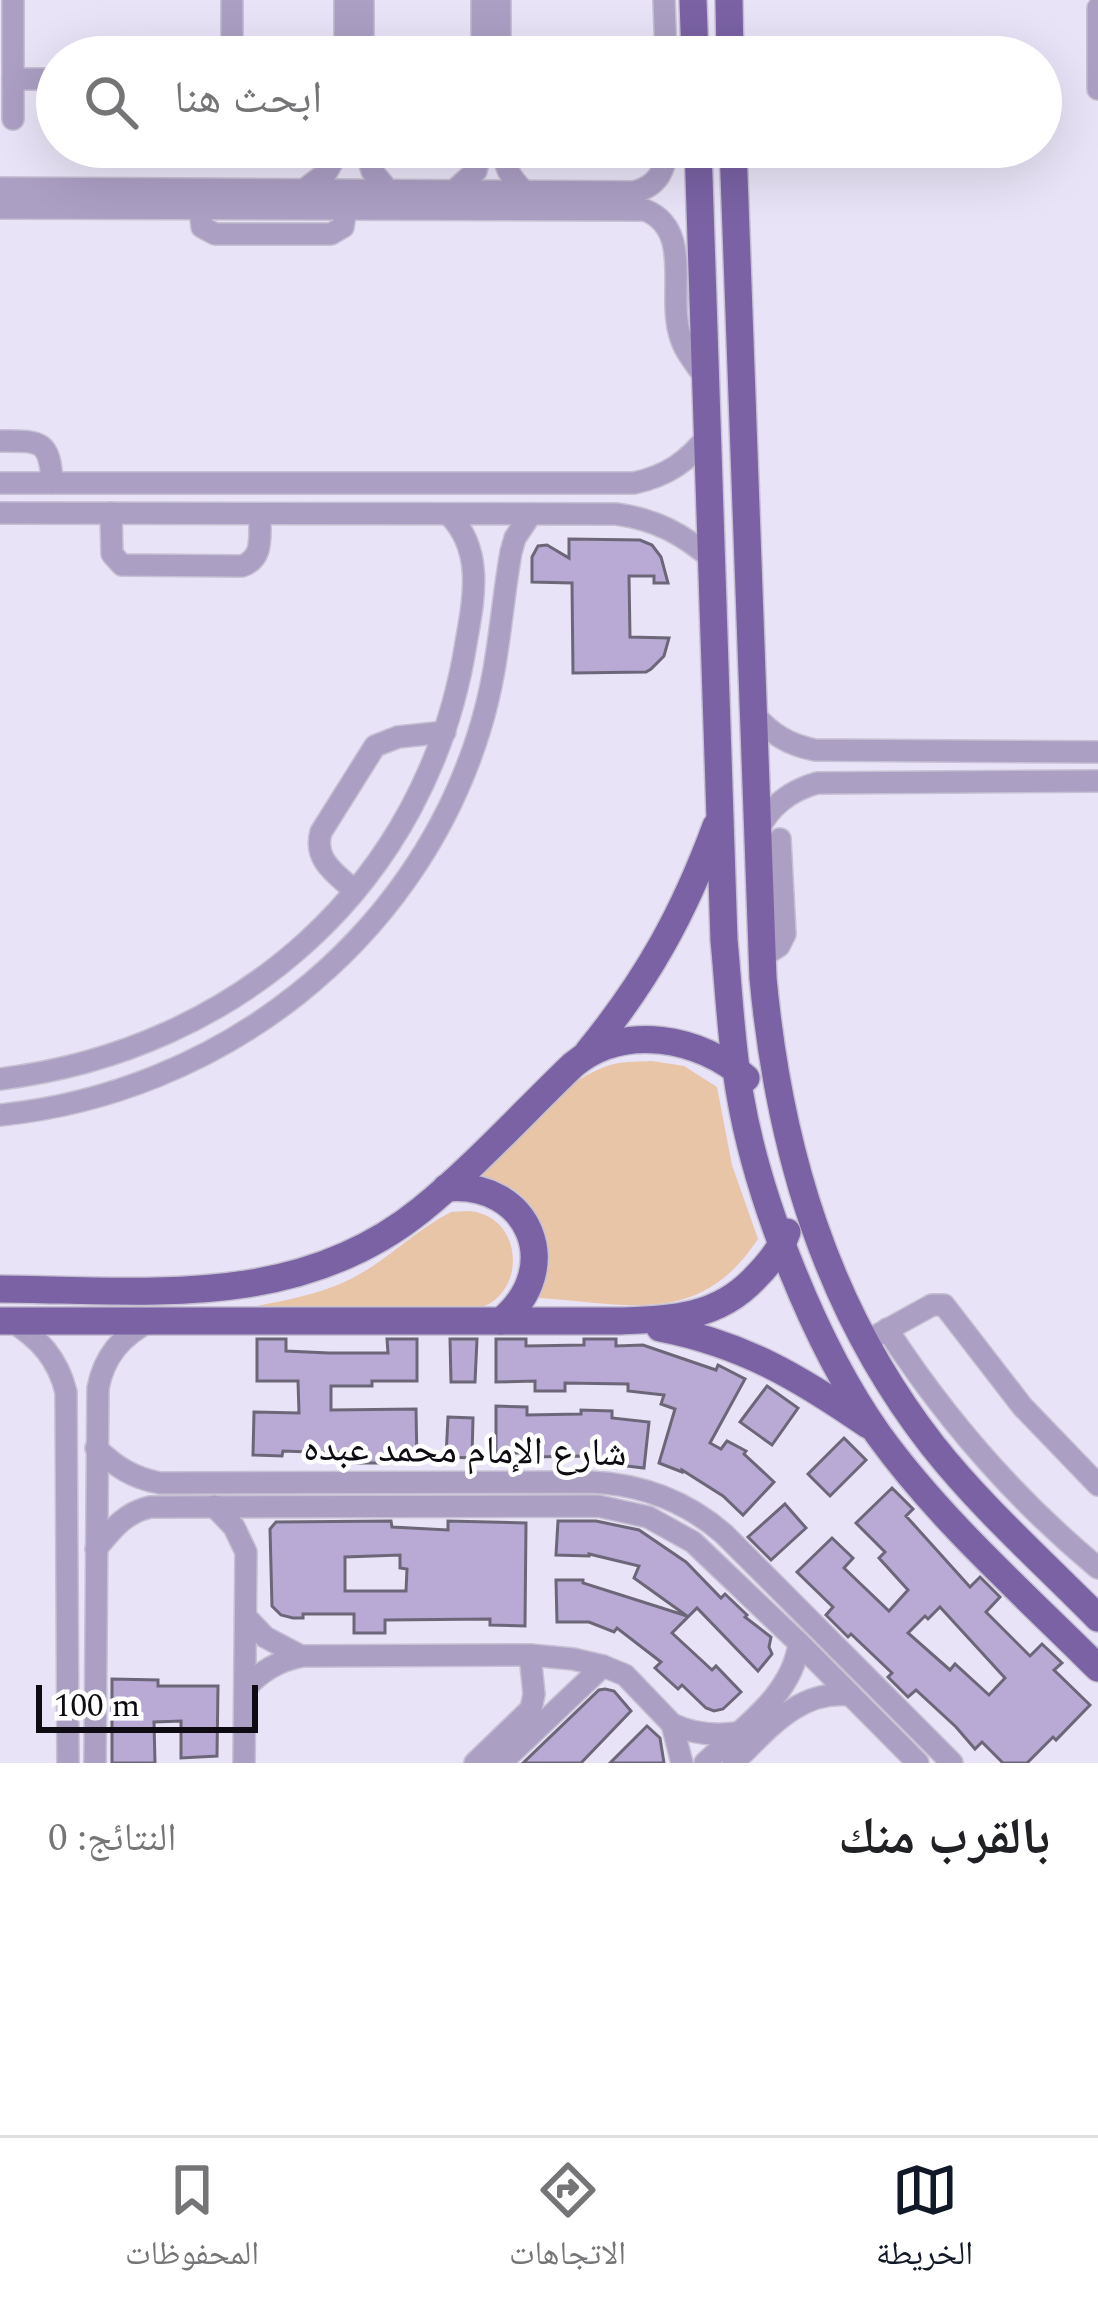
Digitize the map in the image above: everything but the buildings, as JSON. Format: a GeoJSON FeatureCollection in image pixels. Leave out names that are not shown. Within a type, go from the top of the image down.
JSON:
{"type":"FeatureCollection","features":[{"type":"Feature","properties":{"kind":"main road"},"geometry":{"type":"LineString","coordinates":[[683,36],[693,0]]}},
{"type":"Feature","properties":{"kind":"main road"},"geometry":{"type":"LineString","coordinates":[[729,0],[732,36]]}},
{"type":"Feature","properties":{"kind":"main road"},"geometry":{"type":"LineString","coordinates":[[699,168],[724,940],[735,1069],[754,1159],[824,1340],[876,1431],[930,1498],[1098,1668]]}},
{"type":"Feature","properties":{"kind":"main road"},"geometry":{"type":"LineString","coordinates":[[734,168],[754,714],[768,836],[762,956],[767,1025],[797,1177],[833,1276],[876,1335],[910,1415],[959,1478],[1092,1601]]}},
{"type":"Feature","properties":{"kind":"main road"},"geometry":{"type":"LineString","coordinates":[[706,380],[741,380]]}},
{"type":"Feature","properties":{"kind":"main road"},"geometry":{"type":"LineString","coordinates":[[0,1289],[205,1290],[272,1281],[335,1261],[419,1211],[589,1052],[624,1009],[666,943],[722,811]]}},
{"type":"Feature","properties":{"kind":"main road"},"geometry":{"type":"LineString","coordinates":[[589,1052],[631,1041],[675,1042],[697,1048],[735,1069],[782,1116]]}},
{"type":"Feature","properties":{"kind":"main road"},"geometry":{"type":"LineString","coordinates":[[5,1321],[621,1321],[683,1317],[721,1305],[765,1268],[783,1243],[797,1177]]}},
{"type":"Feature","properties":{"kind":"main road"},"geometry":{"type":"LineString","coordinates":[[446,1188],[464,1186],[497,1195],[512,1206],[531,1235],[535,1267],[531,1283],[501,1321]]}},
{"type":"Feature","properties":{"kind":"main road"},"geometry":{"type":"LineString","coordinates":[[621,1321],[711,1339],[743,1351],[804,1382],[876,1431]]}},
{"type":"Feature","properties":{"kind":"street"},"geometry":{"type":"LineString","coordinates":[[13,0],[14,118]]}},
{"type":"Feature","properties":{"kind":"street"},"geometry":{"type":"LineString","coordinates":[[232,0],[232,36]]}},
{"type":"Feature","properties":{"kind":"street"},"geometry":{"type":"LineString","coordinates":[[345,0],[345,36]]}},
{"type":"Feature","properties":{"kind":"street"},"geometry":{"type":"LineString","coordinates":[[363,0],[363,36]]}},
{"type":"Feature","properties":{"kind":"street"},"geometry":{"type":"LineString","coordinates":[[482,0],[482,36]]}},
{"type":"Feature","properties":{"kind":"street"},"geometry":{"type":"LineString","coordinates":[[500,0],[500,36]]}},
{"type":"Feature","properties":{"kind":"street"},"geometry":{"type":"LineString","coordinates":[[664,0],[676,36]]}},
{"type":"Feature","properties":{"kind":"street"},"geometry":{"type":"LineString","coordinates":[[1098,8],[1098,89]]}},
{"type":"Feature","properties":{"kind":"street"},"geometry":{"type":"LineString","coordinates":[[13,79],[36,79]]}},
{"type":"Feature","properties":{"kind":"street"},"geometry":{"type":"LineString","coordinates":[[305,189],[329,168]]}},
{"type":"Feature","properties":{"kind":"street"},"geometry":{"type":"LineString","coordinates":[[372,168],[387,189]]}},
{"type":"Feature","properties":{"kind":"street"},"geometry":{"type":"LineString","coordinates":[[456,190],[477,168]]}},
{"type":"Feature","properties":{"kind":"street"},"geometry":{"type":"LineString","coordinates":[[506,168],[523,190]]}},
{"type":"Feature","properties":{"kind":"street"},"geometry":{"type":"LineString","coordinates":[[0,188],[200,208],[346,209],[634,200],[656,182],[664,168]]}},
{"type":"Feature","properties":{"kind":"street"},"geometry":{"type":"LineString","coordinates":[[736,240],[746,212],[745,168]]}},
{"type":"Feature","properties":{"kind":"street"},"geometry":{"type":"LineString","coordinates":[[0,208],[305,189],[523,190],[634,200],[663,220],[673,238],[679,332],[706,380]]}},
{"type":"Feature","properties":{"kind":"street"},"geometry":{"type":"LineString","coordinates":[[0,483],[634,483],[669,472],[709,434]]}},
{"type":"Feature","properties":{"kind":"street"},"geometry":{"type":"LineString","coordinates":[[0,441],[43,446],[51,458],[52,483]]}},
{"type":"Feature","properties":{"kind":"street"},"geometry":{"type":"LineString","coordinates":[[0,513],[616,514],[678,532],[713,560]]}},
{"type":"Feature","properties":{"kind":"street"},"geometry":{"type":"LineString","coordinates":[[111,513],[112,554],[127,566],[242,566],[259,552],[260,514]]}},
{"type":"Feature","properties":{"kind":"street"},"geometry":{"type":"LineString","coordinates":[[0,1079],[97,1061],[202,1018],[258,982],[309,940],[355,891],[391,842],[421,789],[460,680],[474,571],[470,545],[448,514]]}},
{"type":"Feature","properties":{"kind":"street"},"geometry":{"type":"LineString","coordinates":[[0,1115],[128,1089],[219,1048],[277,1011],[344,955],[410,875],[460,784],[493,686],[511,552],[531,514]]}},
{"type":"Feature","properties":{"kind":"street"},"geometry":{"type":"LineString","coordinates":[[754,714],[787,742],[815,750],[1098,752]]}},
{"type":"Feature","properties":{"kind":"street"},"geometry":{"type":"LineString","coordinates":[[355,891],[320,856],[321,832],[375,746],[398,737],[445,732]]}},
{"type":"Feature","properties":{"kind":"street"},"geometry":{"type":"LineString","coordinates":[[768,836],[771,809],[804,786],[817,783],[1098,781]]}},
{"type":"Feature","properties":{"kind":"street"},"geometry":{"type":"LineString","coordinates":[[202,1018],[219,1048]]}},
{"type":"Feature","properties":{"kind":"street"},"geometry":{"type":"LineString","coordinates":[[1098,1485],[1022,1406],[944,1305],[932,1305],[876,1335],[915,1372],[974,1447],[1039,1516],[1098,1568]]}},
{"type":"Feature","properties":{"kind":"street"},"geometry":{"type":"LineString","coordinates":[[5,1321],[49,1352],[61,1374],[67,1402],[68,1763]]}},
{"type":"Feature","properties":{"kind":"street"},"geometry":{"type":"LineString","coordinates":[[95,1763],[100,1375],[119,1342],[152,1321]]}},
{"type":"Feature","properties":{"kind":"street"},"geometry":{"type":"LineString","coordinates":[[61,1374],[100,1375]]}},
{"type":"Feature","properties":{"kind":"street","name":"شارع الإمام محمد عبده"},"geometry":{"type":"LineString","coordinates":[[96,1448],[119,1469],[171,1484],[590,1482],[662,1495],[724,1534],[952,1763]]}},
{"type":"Feature","properties":{"kind":"street"},"geometry":{"type":"LineString","coordinates":[[96,1549],[121,1520],[150,1508],[149,1481]]}},
{"type":"Feature","properties":{"kind":"street"},"geometry":{"type":"LineString","coordinates":[[214,1506],[234,1526],[246,1552]]}},
{"type":"Feature","properties":{"kind":"street","name":"شارع الإمام محمد عبده"},"geometry":{"type":"LineString","coordinates":[[150,1508],[598,1506],[632,1512],[693,1542],[918,1763]]}},
{"type":"Feature","properties":{"kind":"street"},"geometry":{"type":"LineString","coordinates":[[244,1763],[246,1552],[272,1507]]}},
{"type":"Feature","properties":{"kind":"street"},"geometry":{"type":"LineString","coordinates":[[246,1617],[265,1637],[302,1656]]}},
{"type":"Feature","properties":{"kind":"street"},"geometry":{"type":"LineString","coordinates":[[733,1763],[784,1701],[799,1643]]}},
{"type":"Feature","properties":{"kind":"street"},"geometry":{"type":"LineString","coordinates":[[530,1655],[541,1711]]}},
{"type":"Feature","properties":{"kind":"street"},"geometry":{"type":"LineString","coordinates":[[245,1689],[276,1664],[302,1656],[558,1657],[603,1666],[634,1682],[672,1724],[682,1763]]}},
{"type":"Feature","properties":{"kind":"street"},"geometry":{"type":"LineString","coordinates":[[501,1763],[541,1711],[603,1666]]}},
{"type":"Feature","properties":{"kind":"street"},"geometry":{"type":"LineString","coordinates":[[705,1763],[736,1733],[784,1701],[850,1695]]}},
{"type":"Feature","properties":{"kind":"street"},"geometry":{"type":"LineString","coordinates":[[475,1763],[528,1713],[541,1711]]}},
{"type":"Feature","properties":{"kind":"street"},"geometry":{"type":"LineString","coordinates":[[68,1721],[96,1722]]}},
{"type":"Feature","properties":{"kind":"street"},"geometry":{"type":"LineString","coordinates":[[672,1724],[708,1735],[736,1733]]}},
{"type":"Feature","properties":{"kind":"shaded area"},"geometry":{"type":"Polygon","coordinates":[[[652,1061],[684,1066],[717,1087],[732,1165],[758,1239],[736,1267],[687,1298],[633,1305],[539,1298],[549,1257],[540,1220],[516,1191],[476,1178],[539,1112],[576,1082],[614,1064],[652,1061]]]}},
{"type":"Feature","properties":{"kind":"shaded area"},"geometry":{"type":"Polygon","coordinates":[[[451,1212],[491,1218],[508,1237],[511,1275],[498,1297],[486,1305],[464,1311],[241,1309],[345,1282],[451,1212]]]}}]}
